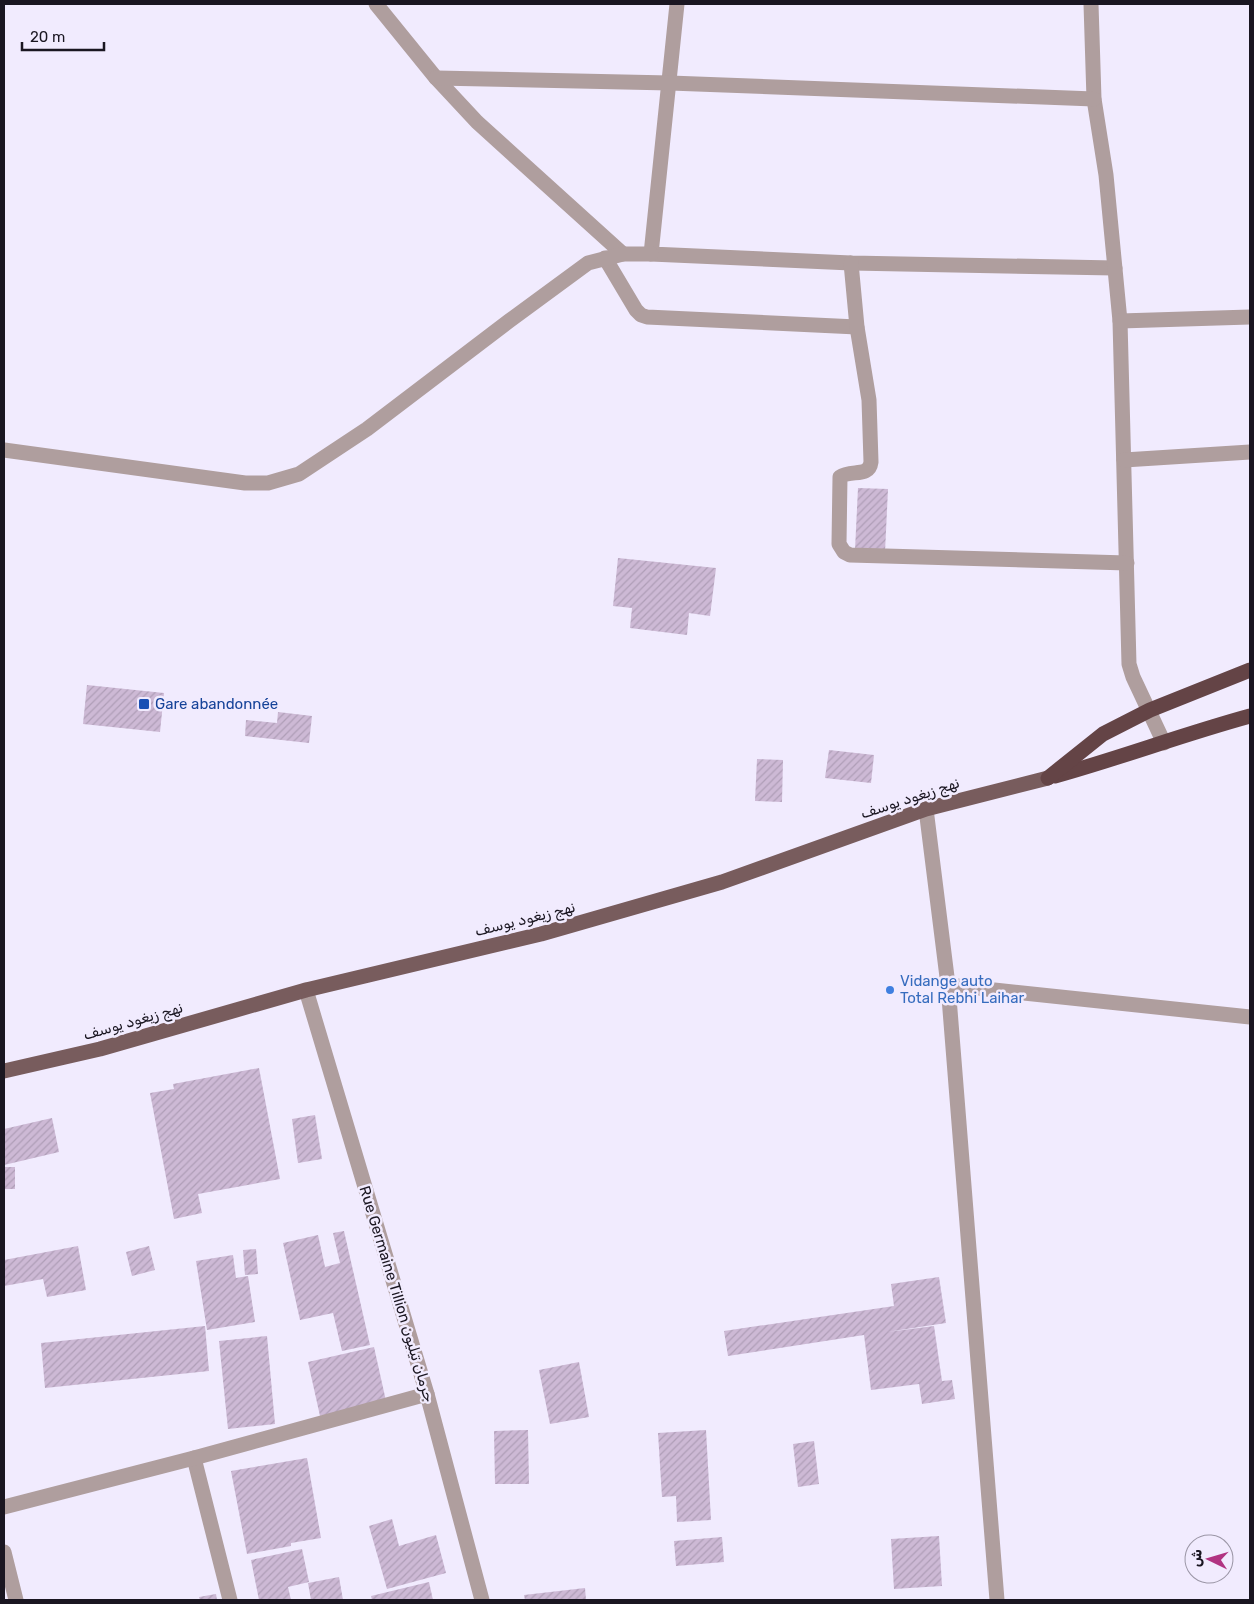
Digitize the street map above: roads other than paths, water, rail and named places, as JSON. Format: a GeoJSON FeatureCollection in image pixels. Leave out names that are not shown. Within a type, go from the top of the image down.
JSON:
{"type":"FeatureCollection","features":[{"type":"Feature","properties":{"kind":"highway","name":"نهج زيغود يوسف"},"geometry":{"type":"LineString","coordinates":[[1048,778],[1103,734],[1150,710],[1250,670]]}},
{"type":"Feature","properties":{"kind":"highway","name":"نهج زيغود يوسف"},"geometry":{"type":"LineString","coordinates":[[1048,778],[1250,716]]}},
{"type":"Feature","properties":{"kind":"main road","name":"نهج زيغود يوسف"},"geometry":{"type":"LineString","coordinates":[[4,1072],[100,1049],[306,990],[542,934],[722,882],[926,809],[1048,778]]}},
{"type":"Feature","properties":{"kind":"street"},"geometry":{"type":"LineString","coordinates":[[376,4],[436,78],[477,122],[623,254]]}},
{"type":"Feature","properties":{"kind":"street"},"geometry":{"type":"LineString","coordinates":[[650,254],[670,83],[677,4]]}},
{"type":"Feature","properties":{"kind":"street"},"geometry":{"type":"LineString","coordinates":[[1092,4],[1094,99],[1106,175],[1120,321],[1129,664],[1133,677],[1164,743]]}},
{"type":"Feature","properties":{"kind":"street"},"geometry":{"type":"LineString","coordinates":[[436,78],[670,83],[1094,99]]}},
{"type":"Feature","properties":{"kind":"street"},"geometry":{"type":"LineString","coordinates":[[4,450],[246,482],[268,483],[299,474],[367,429],[588,263],[623,254],[851,263],[1115,268]]}},
{"type":"Feature","properties":{"kind":"street"},"geometry":{"type":"LineString","coordinates":[[605,258],[636,310],[641,315],[647,317],[857,327]]}},
{"type":"Feature","properties":{"kind":"street"},"geometry":{"type":"LineString","coordinates":[[851,263],[857,327],[869,400],[871,462],[870,469],[866,472],[846,474],[840,477],[839,544],[844,552],[850,555],[1127,563]]}},
{"type":"Feature","properties":{"kind":"street"},"geometry":{"type":"LineString","coordinates":[[1120,321],[1250,317]]}},
{"type":"Feature","properties":{"kind":"street"},"geometry":{"type":"LineString","coordinates":[[1124,460],[1250,452]]}},
{"type":"Feature","properties":{"kind":"street"},"geometry":{"type":"LineString","coordinates":[[926,809],[948,985],[997,1600]]}},
{"type":"Feature","properties":{"kind":"street"},"geometry":{"type":"LineString","coordinates":[[948,985],[1250,1018]]}},
{"type":"Feature","properties":{"kind":"street","name":"Rue Germaine Tillion جرمان تيليون"},"geometry":{"type":"LineString","coordinates":[[306,990],[427,1394],[482,1600]]}},
{"type":"Feature","properties":{"kind":"street"},"geometry":{"type":"LineString","coordinates":[[4,1507],[194,1458],[427,1394]]}},
{"type":"Feature","properties":{"kind":"street"},"geometry":{"type":"LineString","coordinates":[[194,1458],[230,1600]]}},
{"type":"Feature","properties":{"kind":"street"},"geometry":{"type":"LineString","coordinates":[[4,1552],[16,1600]]}},
{"type":"Feature","properties":{"kind":"place","name":"Gare abandonnée"},"geometry":{"type":"Point","coordinates":[144,704]}},
{"type":"Feature","properties":{"kind":"place","name":"Vidange auto Total Rebhi Laihar"},"geometry":{"type":"Point","coordinates":[890,990]}}]}
